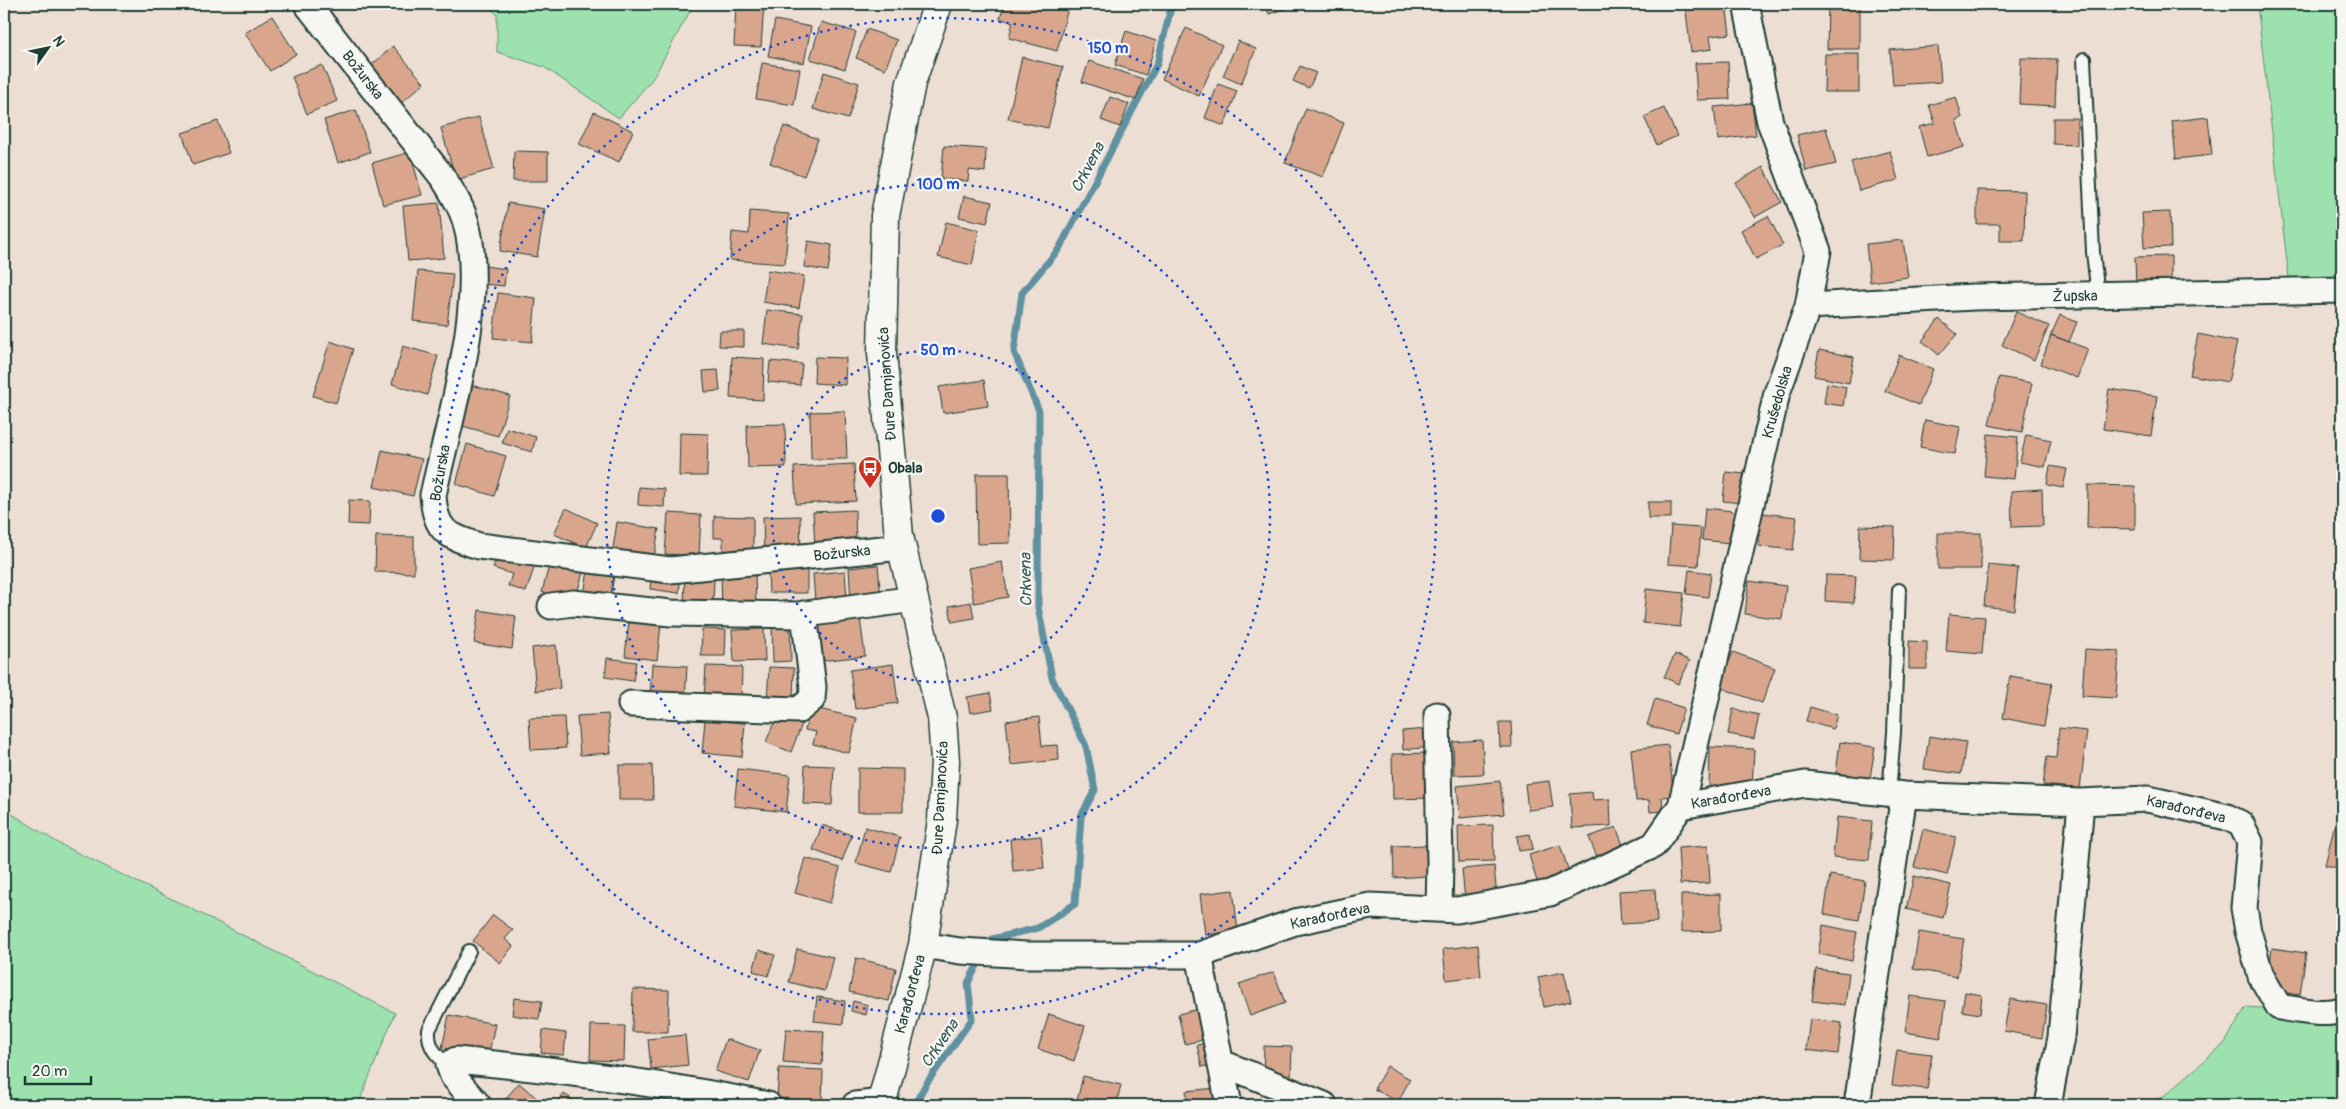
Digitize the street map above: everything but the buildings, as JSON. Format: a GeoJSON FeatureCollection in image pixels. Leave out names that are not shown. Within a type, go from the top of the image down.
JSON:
{"type":"FeatureCollection","features":[{"type":"Feature","properties":{"kind":"main road","name":"Đure Damjanovića"},"geometry":{"type":"LineString","coordinates":[[923,945],[942,820],[944,761],[942,718],[902,546],[882,353],[886,216],[910,83],[938,4]]}},
{"type":"Feature","properties":{"kind":"main road","name":"Karađorđeva"},"geometry":{"type":"LineString","coordinates":[[881,1104],[923,945]]}},
{"type":"Feature","properties":{"kind":"street","name":"Božurska"},"geometry":{"type":"LineString","coordinates":[[307,4],[444,179],[460,205],[467,227],[472,259],[467,341],[433,494],[434,511],[444,531],[453,538],[479,546],[670,570],[902,546]]}},
{"type":"Feature","properties":{"kind":"street","name":"Krušedolska"},"geometry":{"type":"LineString","coordinates":[[1681,806],[1777,393],[1808,306],[1818,251],[1770,122],[1746,4]]}},
{"type":"Feature","properties":{"kind":"street","name":"Župska"},"geometry":{"type":"LineString","coordinates":[[1808,306],[1974,297],[2342,290]]}},
{"type":"Feature","properties":{"kind":"street"},"geometry":{"type":"LineString","coordinates":[[551,606],[573,604],[671,613],[804,614],[914,599]]}},
{"type":"Feature","properties":{"kind":"street"},"geometry":{"type":"LineString","coordinates":[[631,704],[799,710],[812,699],[813,687],[804,614]]}},
{"type":"Feature","properties":{"kind":"street"},"geometry":{"type":"LineString","coordinates":[[1437,715],[1439,909]]}},
{"type":"Feature","properties":{"kind":"street","name":"Karađorđeva"},"geometry":{"type":"LineString","coordinates":[[923,945],[960,951],[1027,955],[1199,955],[1295,922],[1370,906],[1457,910],[1550,893],[1654,845],[1681,806],[1805,784],[1896,794],[2081,802],[2148,799],[2227,817],[2241,824],[2250,842],[2244,908],[2248,932],[2258,967],[2268,989],[2279,1007],[2310,1012],[2335,1012],[2342,1010]]}},
{"type":"Feature","properties":{"kind":"street"},"geometry":{"type":"LineString","coordinates":[[1857,1105],[1896,794]]}},
{"type":"Feature","properties":{"kind":"street"},"geometry":{"type":"LineString","coordinates":[[2048,1105],[2061,1037],[2081,802]]}},
{"type":"Feature","properties":{"kind":"street"},"geometry":{"type":"LineString","coordinates":[[1199,955],[1229,1105]]}},
{"type":"Feature","properties":{"kind":"street"},"geometry":{"type":"LineString","coordinates":[[478,1105],[453,1076],[449,1065],[456,1060],[710,1093],[768,1105]]}},
{"type":"Feature","properties":{"kind":"street"},"geometry":{"type":"LineString","coordinates":[[1222,1063],[1324,1105]]}},
{"type":"Feature","properties":{"kind":"street"},"geometry":{"type":"LineString","coordinates":[[855,1105],[881,1104]]}},
{"type":"Feature","properties":{"kind":"lane"},"geometry":{"type":"LineString","coordinates":[[2084,59],[2093,252],[2098,296]]}},
{"type":"Feature","properties":{"kind":"lane"},"geometry":{"type":"LineString","coordinates":[[1896,794],[1894,733],[1899,590]]}},
{"type":"Feature","properties":{"kind":"lane"},"geometry":{"type":"LineString","coordinates":[[449,1065],[434,1053],[430,1044],[429,1030],[469,950]]}},
{"type":"Feature","properties":{"kind":"green space"},"geometry":{"type":"Polygon","coordinates":[[[485,4],[694,4],[653,78],[619,118],[544,67],[497,52],[497,14],[485,4]]]}},
{"type":"Feature","properties":{"kind":"green space"},"geometry":{"type":"Polygon","coordinates":[[[2257,4],[2342,4],[2342,279],[2289,279],[2257,4]]]}},
{"type":"Feature","properties":{"kind":"green space"},"geometry":{"type":"Polygon","coordinates":[[[4,809],[60,844],[395,1013],[358,1105],[4,1105],[4,809]]]}},
{"type":"Feature","properties":{"kind":"green space"},"geometry":{"type":"Polygon","coordinates":[[[2246,1007],[2342,1013],[2342,1105],[2148,1105],[2165,1095],[2225,1043],[2246,1007]]]}},
{"type":"Feature","properties":{"kind":"waterway","name":"Crkvena"},"geometry":{"type":"LineString","coordinates":[[988,947],[992,939],[1038,928],[1075,904],[1081,816],[1095,790],[1086,746],[1052,678],[1038,607],[1039,411],[1014,352],[1022,293],[1059,249],[1157,64],[1172,4]]}},
{"type":"Feature","properties":{"kind":"waterway","name":"Crkvena"},"geometry":{"type":"LineString","coordinates":[[914,1105],[926,1084],[972,1019],[968,983],[982,956]]}},
{"type":"Feature","properties":{"kind":"place","name":"Obala"},"geometry":{"type":"Point","coordinates":[870,489]}}]}
